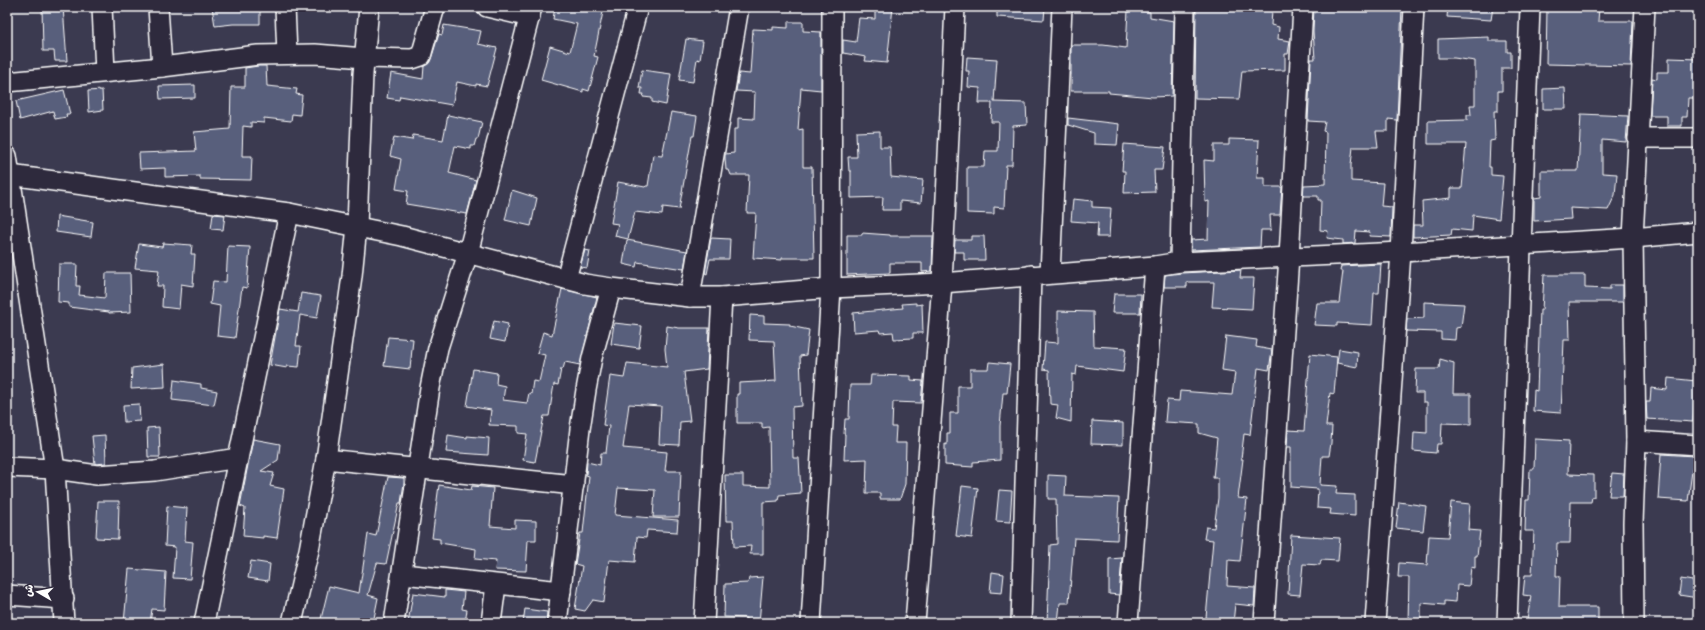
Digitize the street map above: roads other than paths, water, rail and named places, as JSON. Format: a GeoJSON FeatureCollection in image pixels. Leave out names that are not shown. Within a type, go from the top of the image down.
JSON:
{"type":"FeatureCollection","features":[{"type":"Feature","properties":{"kind":"street"},"geometry":{"type":"LineString","coordinates":[[102,7],[105,72]]}},
{"type":"Feature","properties":{"kind":"street"},"geometry":{"type":"LineString","coordinates":[[158,7],[162,67]]}},
{"type":"Feature","properties":{"kind":"street"},"geometry":{"type":"LineString","coordinates":[[285,7],[287,54]]}},
{"type":"Feature","properties":{"kind":"street"},"geometry":{"type":"LineString","coordinates":[[292,623],[309,550],[326,460],[352,276],[356,226],[364,58],[369,7]]}},
{"type":"Feature","properties":{"kind":"street"},"geometry":{"type":"LineString","coordinates":[[7,82],[162,67],[258,55],[287,54],[412,59],[421,56],[434,7]]}},
{"type":"Feature","properties":{"kind":"street"},"geometry":{"type":"LineString","coordinates":[[394,623],[403,574],[430,388],[438,348],[468,253],[531,12],[487,7]]}},
{"type":"Feature","properties":{"kind":"street"},"geometry":{"type":"LineString","coordinates":[[566,279],[638,7]]}},
{"type":"Feature","properties":{"kind":"street"},"geometry":{"type":"LineString","coordinates":[[690,297],[739,7]]}},
{"type":"Feature","properties":{"kind":"street"},"geometry":{"type":"LineString","coordinates":[[812,623],[831,288],[832,7]]}},
{"type":"Feature","properties":{"kind":"street"},"geometry":{"type":"LineString","coordinates":[[915,623],[942,283],[955,7]]}},
{"type":"Feature","properties":{"kind":"street"},"geometry":{"type":"LineString","coordinates":[[1050,274],[1062,7]]}},
{"type":"Feature","properties":{"kind":"street"},"geometry":{"type":"LineString","coordinates":[[1180,262],[1185,7]]}},
{"type":"Feature","properties":{"kind":"street"},"geometry":{"type":"LineString","coordinates":[[1264,623],[1289,257],[1303,7]]}},
{"type":"Feature","properties":{"kind":"street"},"geometry":{"type":"LineString","coordinates":[[1375,623],[1401,252],[1414,7]]}},
{"type":"Feature","properties":{"kind":"street"},"geometry":{"type":"LineString","coordinates":[[1507,623],[1530,7]]}},
{"type":"Feature","properties":{"kind":"street"},"geometry":{"type":"LineString","coordinates":[[1634,623],[1633,523],[1636,442],[1632,238],[1645,7]]}},
{"type":"Feature","properties":{"kind":"street"},"geometry":{"type":"LineString","coordinates":[[1638,138],[1698,138]]}},
{"type":"Feature","properties":{"kind":"street"},"geometry":{"type":"LineString","coordinates":[[7,156],[10,175],[14,251],[55,469],[64,599],[64,623]]}},
{"type":"Feature","properties":{"kind":"street"},"geometry":{"type":"LineString","coordinates":[[10,175],[289,212],[356,226],[468,253],[566,279],[611,288],[690,297],[722,297],[831,288],[942,283],[1155,266],[1180,262],[1401,252],[1632,238],[1698,232]]}},
{"type":"Feature","properties":{"kind":"street"},"geometry":{"type":"LineString","coordinates":[[204,623],[289,212]]}},
{"type":"Feature","properties":{"kind":"street"},"geometry":{"type":"LineString","coordinates":[[1128,623],[1155,266]]}},
{"type":"Feature","properties":{"kind":"street"},"geometry":{"type":"LineString","coordinates":[[1021,623],[1031,275]]}},
{"type":"Feature","properties":{"kind":"street"},"geometry":{"type":"LineString","coordinates":[[557,623],[586,390],[592,358],[611,288]]}},
{"type":"Feature","properties":{"kind":"street"},"geometry":{"type":"LineString","coordinates":[[704,623],[722,297]]}},
{"type":"Feature","properties":{"kind":"street"},"geometry":{"type":"LineString","coordinates":[[1636,442],[1698,445]]}},
{"type":"Feature","properties":{"kind":"street"},"geometry":{"type":"LineString","coordinates":[[7,467],[55,469],[98,475],[155,471],[238,458]]}},
{"type":"Feature","properties":{"kind":"street"},"geometry":{"type":"LineString","coordinates":[[326,460],[574,485]]}},
{"type":"Feature","properties":{"kind":"street"},"geometry":{"type":"LineString","coordinates":[[403,574],[561,591]]}},
{"type":"Feature","properties":{"kind":"street"},"geometry":{"type":"LineString","coordinates":[[492,623],[496,585]]}},
{"type":"Feature","properties":{"kind":"street"},"geometry":{"type":"LineString","coordinates":[[7,595],[64,599]]}}]}
